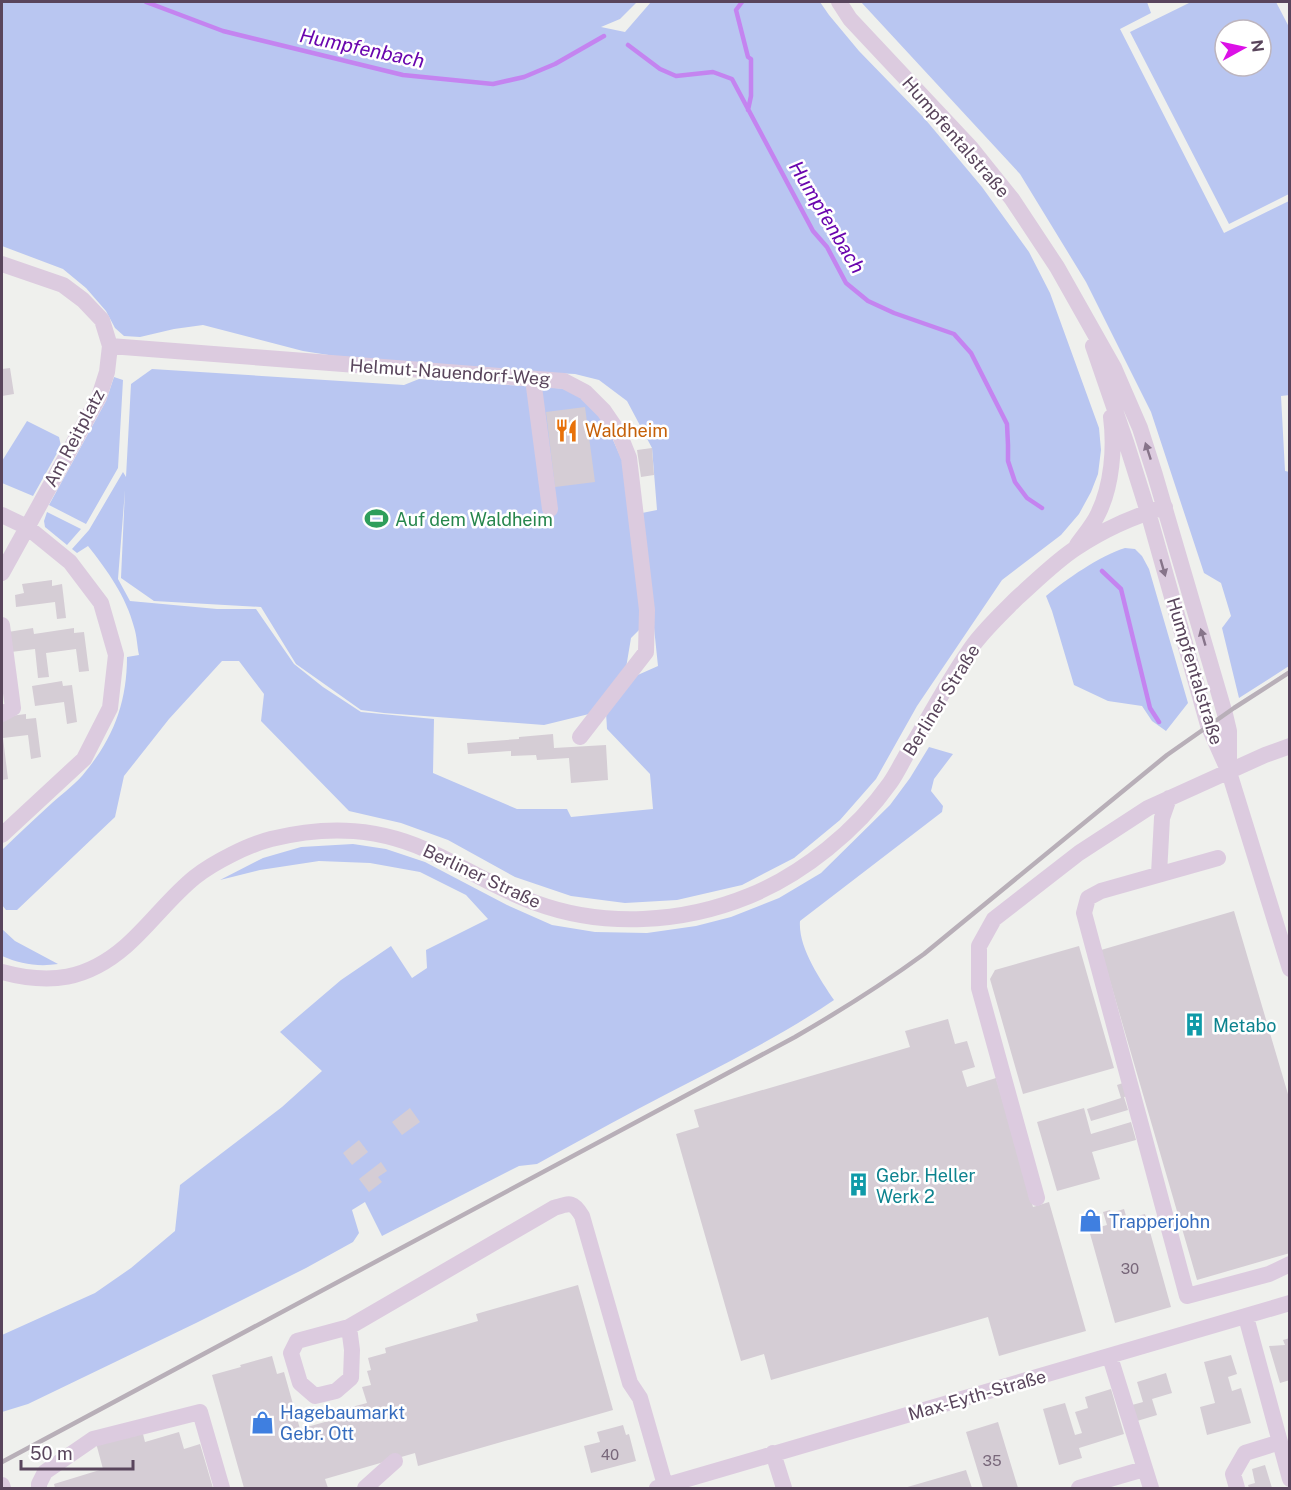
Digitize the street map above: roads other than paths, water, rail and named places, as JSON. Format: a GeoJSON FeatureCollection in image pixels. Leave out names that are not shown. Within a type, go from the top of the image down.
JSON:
{"type":"FeatureCollection","features":[{"type":"Feature","properties":{"kind":"street","name":"Humpfentalstraße"},"geometry":{"type":"LineString","coordinates":[[839,2],[850,19],[971,148],[1012,199],[1057,267],[1114,368],[1140,428],[1225,714],[1229,731],[1229,772]]}},
{"type":"Feature","properties":{"kind":"street","name":"Am Reitplatz"},"geometry":{"type":"LineString","coordinates":[[2,264],[63,285],[83,300],[102,320],[110,346],[107,372],[99,397],[2,573]]}},
{"type":"Feature","properties":{"kind":"street","name":"Humpfentalstraße"},"geometry":{"type":"LineString","coordinates":[[1081,311],[1148,512],[1208,725],[1229,772]]}},
{"type":"Feature","properties":{"kind":"street","name":"Helmut-Nauendorf-Weg"},"geometry":{"type":"LineString","coordinates":[[110,346],[564,381],[585,392],[604,411],[619,433],[629,458],[647,610],[646,652],[580,737]]}},
{"type":"Feature","properties":{"kind":"street"},"geometry":{"type":"LineString","coordinates":[[532,379],[550,509]]}},
{"type":"Feature","properties":{"kind":"street"},"geometry":{"type":"LineString","coordinates":[[1075,548],[1098,514],[1107,487],[1112,460],[1113,430],[1106,383]]}},
{"type":"Feature","properties":{"kind":"street","name":"Berliner Straße"},"geometry":{"type":"LineString","coordinates":[[2,972],[29,979],[47,979],[90,970],[127,945],[181,890],[211,866],[265,841],[312,831],[360,831],[397,839],[431,852],[517,896],[557,910],[587,915],[629,919],[660,918],[706,909],[752,895],[808,863],[854,825],[891,782],[955,673],[974,644],[1001,613],[1075,548],[1120,523],[1165,507]]}},
{"type":"Feature","properties":{"kind":"street"},"geometry":{"type":"LineString","coordinates":[[2,515],[27,527],[70,562],[101,603],[116,655],[110,708],[84,759],[2,835]]}},
{"type":"Feature","properties":{"kind":"street"},"geometry":{"type":"LineString","coordinates":[[2,625],[13,708],[2,714]]}},
{"type":"Feature","properties":{"kind":"street"},"geometry":{"type":"LineString","coordinates":[[1037,1198],[979,988],[979,946],[994,920],[1079,853],[1148,808],[1265,754],[1290,746]]}},
{"type":"Feature","properties":{"kind":"street"},"geometry":{"type":"LineString","coordinates":[[1229,772],[1290,969]]}},
{"type":"Feature","properties":{"kind":"street"},"geometry":{"type":"LineString","coordinates":[[1159,874],[1162,818],[1169,798]]}},
{"type":"Feature","properties":{"kind":"street"},"geometry":{"type":"LineString","coordinates":[[1218,858],[1101,891],[1088,898],[1084,913],[1187,1296],[1269,1274],[1290,1264]]}},
{"type":"Feature","properties":{"kind":"street","name":"Max-Eyth-Straße"},"geometry":{"type":"LineString","coordinates":[[349,1327],[554,1208],[568,1203],[576,1206],[582,1216],[630,1383],[640,1398],[660,1487],[1290,1303]]}},
{"type":"Feature","properties":{"kind":"street"},"geometry":{"type":"LineString","coordinates":[[1246,1317],[1290,1479]]}},
{"type":"Feature","properties":{"kind":"street"},"geometry":{"type":"LineString","coordinates":[[349,1327],[352,1350],[351,1378],[336,1391],[315,1396],[300,1383],[291,1353],[297,1341],[349,1327]]}},
{"type":"Feature","properties":{"kind":"street"},"geometry":{"type":"LineString","coordinates":[[1110,1357],[1150,1488]]}},
{"type":"Feature","properties":{"kind":"street"},"geometry":{"type":"LineString","coordinates":[[39,1488],[45,1472],[93,1439],[200,1412],[222,1488]]}},
{"type":"Feature","properties":{"kind":"street"},"geometry":{"type":"LineString","coordinates":[[1237,1488],[1233,1474],[1245,1453],[1280,1442]]}},
{"type":"Feature","properties":{"kind":"street"},"geometry":{"type":"LineString","coordinates":[[773,1453],[784,1488]]}},
{"type":"Feature","properties":{"kind":"street"},"geometry":{"type":"LineString","coordinates":[[364,1488],[395,1461]]}},
{"type":"Feature","properties":{"kind":"street"},"geometry":{"type":"LineString","coordinates":[[1079,1488],[1144,1469]]}},
{"type":"Feature","properties":{"kind":"waterway","name":"Humpfenbach"},"geometry":{"type":"LineString","coordinates":[[146,2],[223,31],[403,75],[493,84],[524,77],[555,64],[604,36]]}},
{"type":"Feature","properties":{"kind":"waterway"},"geometry":{"type":"LineString","coordinates":[[742,2],[736,10],[748,57],[751,59],[751,96],[748,110]]}},
{"type":"Feature","properties":{"kind":"waterway","name":"Humpfenbach"},"geometry":{"type":"LineString","coordinates":[[628,45],[660,69],[676,76],[713,72],[732,79],[813,231],[827,247],[846,283],[868,301],[894,313],[954,334],[971,353],[1007,424],[1008,461],[1015,482],[1027,498],[1042,508]]}},
{"type":"Feature","properties":{"kind":"waterway","name":"Humpfenbach"},"geometry":{"type":"LineString","coordinates":[[1102,571],[1121,589],[1150,708],[1159,722]]}},
{"type":"Feature","properties":{"kind":"railway"},"geometry":{"type":"LineString","coordinates":[[2,1462],[795,1037],[845,1007],[924,954],[1167,755],[1290,672]]}},
{"type":"Feature","properties":{"kind":"place","name":"Waldheim"},"geometry":{"type":"Point","coordinates":[567,430]}},
{"type":"Feature","properties":{"kind":"place","name":"Auf dem Waldheim"},"geometry":{"type":"Point","coordinates":[377,519]}},
{"type":"Feature","properties":{"kind":"place","name":"Metabo"},"geometry":{"type":"Point","coordinates":[1195,1025]}},
{"type":"Feature","properties":{"kind":"place","name":"Gebr. Heller Werk 2"},"geometry":{"type":"Point","coordinates":[858,1185]}},
{"type":"Feature","properties":{"kind":"place","name":"Trapperjohn"},"geometry":{"type":"Point","coordinates":[1091,1221]}},
{"type":"Feature","properties":{"kind":"place","name":"Hagebaumarkt Gebr. Ott"},"geometry":{"type":"Point","coordinates":[262,1422]}}]}
